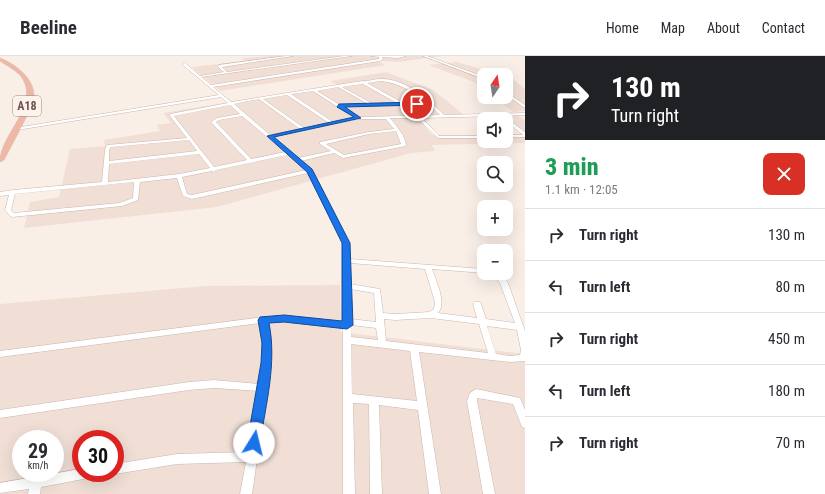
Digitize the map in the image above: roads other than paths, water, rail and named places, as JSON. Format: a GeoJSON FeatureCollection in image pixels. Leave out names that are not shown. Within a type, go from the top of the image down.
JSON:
{"type":"FeatureCollection","features":[{"type":"Feature","properties":{"kind":"highway","name":"A18"},"geometry":{"type":"LineString","coordinates":[[0,59],[21,74],[28,82],[31,96],[17,129],[3,151],[0,160]]}},
{"type":"Feature","properties":{"kind":"street"},"geometry":{"type":"LineString","coordinates":[[226,73],[219,66],[292,56],[304,62]]}},
{"type":"Feature","properties":{"kind":"street"},"geometry":{"type":"LineString","coordinates":[[201,76],[351,56]]}},
{"type":"Feature","properties":{"kind":"street"},"geometry":{"type":"LineString","coordinates":[[372,56],[405,56]]}},
{"type":"Feature","properties":{"kind":"street"},"geometry":{"type":"LineString","coordinates":[[210,86],[380,60],[382,59],[380,56]]}},
{"type":"Feature","properties":{"kind":"street"},"geometry":{"type":"LineString","coordinates":[[426,57],[435,56]]}},
{"type":"Feature","properties":{"kind":"street"},"geometry":{"type":"LineString","coordinates":[[426,57],[477,75]]}},
{"type":"Feature","properties":{"kind":"street"},"geometry":{"type":"LineString","coordinates":[[184,64],[201,76],[210,86],[232,103],[310,171],[346,243],[349,494]]}},
{"type":"Feature","properties":{"kind":"street"},"geometry":{"type":"LineString","coordinates":[[214,170],[171,115],[260,98],[380,80],[391,81],[432,104],[443,116]]}},
{"type":"Feature","properties":{"kind":"street"},"geometry":{"type":"LineString","coordinates":[[362,82],[402,104]]}},
{"type":"Feature","properties":{"kind":"street"},"geometry":{"type":"LineString","coordinates":[[338,86],[372,104]]}},
{"type":"Feature","properties":{"kind":"street"},"geometry":{"type":"LineString","coordinates":[[313,90],[359,118]]}},
{"type":"Feature","properties":{"kind":"street"},"geometry":{"type":"LineString","coordinates":[[288,94],[332,123]]}},
{"type":"Feature","properties":{"kind":"street"},"geometry":{"type":"LineString","coordinates":[[17,129],[222,96]]}},
{"type":"Feature","properties":{"kind":"street"},"geometry":{"type":"LineString","coordinates":[[260,98],[303,129]]}},
{"type":"Feature","properties":{"kind":"street"},"geometry":{"type":"LineString","coordinates":[[513,98],[525,107]]}},
{"type":"Feature","properties":{"kind":"street"},"geometry":{"type":"LineString","coordinates":[[339,106],[372,104],[432,104]]}},
{"type":"Feature","properties":{"kind":"street"},"geometry":{"type":"LineString","coordinates":[[244,114],[218,119],[213,122],[250,162]]}},
{"type":"Feature","properties":{"kind":"street"},"geometry":{"type":"LineString","coordinates":[[513,114],[525,114]]}},
{"type":"Feature","properties":{"kind":"street"},"geometry":{"type":"LineString","coordinates":[[270,136],[359,118],[477,115]]}},
{"type":"Feature","properties":{"kind":"street"},"geometry":{"type":"LineString","coordinates":[[418,116],[438,137],[477,137]]}},
{"type":"Feature","properties":{"kind":"street"},"geometry":{"type":"LineString","coordinates":[[387,117],[396,130],[404,144],[403,145],[345,157],[333,152],[323,142],[369,133],[396,130]]}},
{"type":"Feature","properties":{"kind":"street"},"geometry":{"type":"LineString","coordinates":[[513,125],[525,135]]}},
{"type":"Feature","properties":{"kind":"street"},"geometry":{"type":"LineString","coordinates":[[513,136],[525,135]]}},
{"type":"Feature","properties":{"kind":"street"},"geometry":{"type":"LineString","coordinates":[[105,183],[107,150],[109,146],[190,139]]}},
{"type":"Feature","properties":{"kind":"street"},"geometry":{"type":"LineString","coordinates":[[107,163],[200,152]]}},
{"type":"Feature","properties":{"kind":"street"},"geometry":{"type":"LineString","coordinates":[[297,160],[333,152]]}},
{"type":"Feature","properties":{"kind":"street"},"geometry":{"type":"LineString","coordinates":[[0,194],[179,176],[214,170],[289,153]]}},
{"type":"Feature","properties":{"kind":"street"},"geometry":{"type":"LineString","coordinates":[[179,176],[185,195],[192,197],[310,171]]}},
{"type":"Feature","properties":{"kind":"street"},"geometry":{"type":"LineString","coordinates":[[13,192],[8,210],[12,215],[104,207],[133,201],[137,196],[137,180]]}},
{"type":"Feature","properties":{"kind":"street"},"geometry":{"type":"LineString","coordinates":[[347,261],[477,270]]}},
{"type":"Feature","properties":{"kind":"street"},"geometry":{"type":"LineString","coordinates":[[428,267],[439,302],[437,310],[431,315]]}},
{"type":"Feature","properties":{"kind":"street"},"geometry":{"type":"LineString","coordinates":[[348,340],[510,359],[524,358],[525,350],[520,327],[502,280]]}},
{"type":"Feature","properties":{"kind":"street"},"geometry":{"type":"LineString","coordinates":[[347,286],[378,290],[382,344]]}},
{"type":"Feature","properties":{"kind":"street"},"geometry":{"type":"LineString","coordinates":[[477,304],[493,357]]}},
{"type":"Feature","properties":{"kind":"street"},"geometry":{"type":"LineString","coordinates":[[380,316],[395,317],[431,315],[520,327]]}},
{"type":"Feature","properties":{"kind":"street"},"geometry":{"type":"LineString","coordinates":[[0,354],[263,320],[284,319],[381,325]]}},
{"type":"Feature","properties":{"kind":"street"},"geometry":{"type":"LineString","coordinates":[[246,494],[263,388],[268,343],[263,320]]}},
{"type":"Feature","properties":{"kind":"street"},"geometry":{"type":"LineString","coordinates":[[414,347],[435,494]]}},
{"type":"Feature","properties":{"kind":"street"},"geometry":{"type":"LineString","coordinates":[[0,414],[189,386],[214,384],[263,388]]}},
{"type":"Feature","properties":{"kind":"street"},"geometry":{"type":"LineString","coordinates":[[489,494],[476,429],[472,401],[473,396],[476,394],[517,401],[525,424]]}},
{"type":"Feature","properties":{"kind":"street"},"geometry":{"type":"LineString","coordinates":[[348,398],[422,406]]}},
{"type":"Feature","properties":{"kind":"street"},"geometry":{"type":"LineString","coordinates":[[374,400],[376,494]]}},
{"type":"Feature","properties":{"kind":"street"},"geometry":{"type":"LineString","coordinates":[[124,468],[177,459],[252,457]]}},
{"type":"Feature","properties":{"kind":"street"},"geometry":{"type":"LineString","coordinates":[[0,488],[36,482],[34,494]]}}]}
